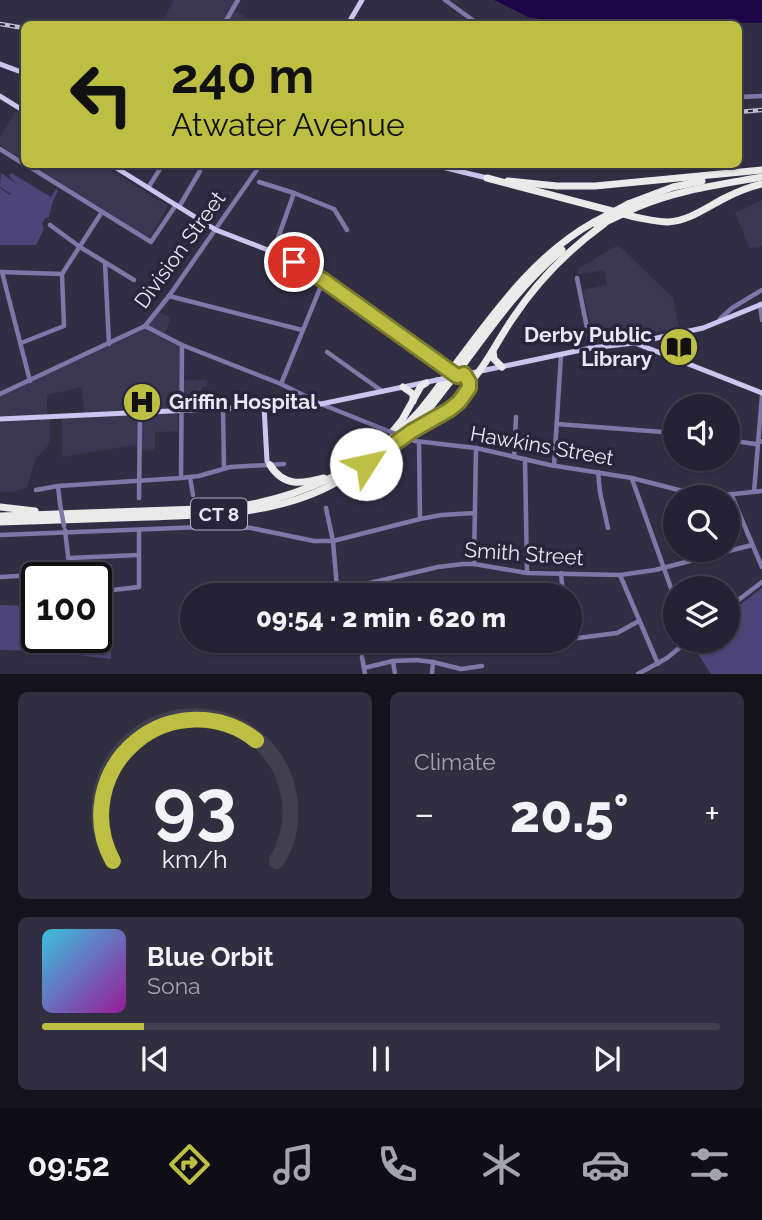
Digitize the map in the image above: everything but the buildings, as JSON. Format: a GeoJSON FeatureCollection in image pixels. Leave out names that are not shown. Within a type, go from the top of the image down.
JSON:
{"type":"FeatureCollection","features":[{"type":"Feature","properties":{"kind":"highway","name":"CT 8"},"geometry":{"type":"LineString","coordinates":[[0,516],[216,509],[287,496],[315,486],[370,455],[415,416],[525,276],[566,241],[673,187],[762,170]]}},
{"type":"Feature","properties":{"kind":"highway"},"geometry":{"type":"LineString","coordinates":[[487,178],[557,186],[595,186],[744,172]]}},
{"type":"Feature","properties":{"kind":"highway","name":"CT 8"},"geometry":{"type":"LineString","coordinates":[[0,524],[228,514],[263,509],[314,493],[380,456],[422,418],[508,305],[529,281],[568,245],[631,206],[699,187],[762,177]]}},
{"type":"Feature","properties":{"kind":"highway"},"geometry":{"type":"LineString","coordinates":[[487,178],[635,217],[668,222],[683,219],[746,188],[762,184]]}},
{"type":"Feature","properties":{"kind":"highway"},"geometry":{"type":"LineString","coordinates":[[380,456],[412,431],[454,407],[468,392],[474,378],[533,290],[597,225]]}},
{"type":"Feature","properties":{"kind":"highway"},"geometry":{"type":"LineString","coordinates":[[493,350],[494,359],[502,367]]}},
{"type":"Feature","properties":{"kind":"highway"},"geometry":{"type":"LineString","coordinates":[[460,375],[469,382],[468,392]]}},
{"type":"Feature","properties":{"kind":"highway"},"geometry":{"type":"LineString","coordinates":[[370,455],[395,429],[421,386],[426,383]]}},
{"type":"Feature","properties":{"kind":"highway"},"geometry":{"type":"LineString","coordinates":[[403,387],[411,391],[413,401]]}},
{"type":"Feature","properties":{"kind":"highway"},"geometry":{"type":"LineString","coordinates":[[270,465],[279,477],[293,482],[341,473]]}},
{"type":"Feature","properties":{"kind":"highway"},"geometry":{"type":"LineString","coordinates":[[0,508],[77,513]]}},
{"type":"Feature","properties":{"kind":"main road"},"geometry":{"type":"LineString","coordinates":[[350,21],[362,0]]}},
{"type":"Feature","properties":{"kind":"main road"},"geometry":{"type":"LineString","coordinates":[[0,64],[21,72]]}},
{"type":"Feature","properties":{"kind":"main road"},"geometry":{"type":"LineString","coordinates":[[0,96],[21,109]]}},
{"type":"Feature","properties":{"kind":"main road"},"geometry":{"type":"LineString","coordinates":[[116,168],[216,230],[294,262],[460,375]]}},
{"type":"Feature","properties":{"kind":"main road"},"geometry":{"type":"LineString","coordinates":[[446,168],[487,178]]}},
{"type":"Feature","properties":{"kind":"main road"},"geometry":{"type":"LineString","coordinates":[[0,419],[321,404],[590,348],[634,343],[703,328],[761,304]]}},
{"type":"Feature","properties":{"kind":"main road"},"geometry":{"type":"LineString","coordinates":[[634,343],[762,394]]}},
{"type":"Feature","properties":{"kind":"main road"},"geometry":{"type":"LineString","coordinates":[[264,406],[267,461],[270,465]]}},
{"type":"Feature","properties":{"kind":"street"},"geometry":{"type":"LineString","coordinates":[[226,21],[239,0]]}},
{"type":"Feature","properties":{"kind":"street"},"geometry":{"type":"LineString","coordinates":[[445,0],[474,21]]}},
{"type":"Feature","properties":{"kind":"street"},"geometry":{"type":"LineString","coordinates":[[742,97],[762,96]]}},
{"type":"Feature","properties":{"kind":"street"},"geometry":{"type":"LineString","coordinates":[[0,149],[21,162]]}},
{"type":"Feature","properties":{"kind":"street"},"geometry":{"type":"LineString","coordinates":[[31,168],[151,242],[201,171]]}},
{"type":"Feature","properties":{"kind":"street"},"geometry":{"type":"LineString","coordinates":[[148,188],[160,168]]}},
{"type":"Feature","properties":{"kind":"street","name":"Division Street"},"geometry":{"type":"LineString","coordinates":[[0,394],[145,326],[258,168]]}},
{"type":"Feature","properties":{"kind":"street"},"geometry":{"type":"LineString","coordinates":[[259,182],[294,192],[334,209],[347,230]]}},
{"type":"Feature","properties":{"kind":"street"},"geometry":{"type":"LineString","coordinates":[[273,252],[294,192]]}},
{"type":"Feature","properties":{"kind":"street"},"geometry":{"type":"LineString","coordinates":[[20,343],[64,326],[62,274],[102,212]]}},
{"type":"Feature","properties":{"kind":"street"},"geometry":{"type":"LineString","coordinates":[[50,225],[134,280]]}},
{"type":"Feature","properties":{"kind":"street"},"geometry":{"type":"LineString","coordinates":[[105,263],[109,344]]}},
{"type":"Feature","properties":{"kind":"street"},"geometry":{"type":"LineString","coordinates":[[30,380],[1,272],[62,274]]}},
{"type":"Feature","properties":{"kind":"street"},"geometry":{"type":"LineString","coordinates":[[577,278],[590,348]]}},
{"type":"Feature","properties":{"kind":"street"},"geometry":{"type":"LineString","coordinates":[[281,384],[323,280]]}},
{"type":"Feature","properties":{"kind":"street"},"geometry":{"type":"LineString","coordinates":[[718,322],[732,308],[762,290]]}},
{"type":"Feature","properties":{"kind":"street"},"geometry":{"type":"LineString","coordinates":[[169,296],[302,330]]}},
{"type":"Feature","properties":{"kind":"street"},"geometry":{"type":"LineString","coordinates":[[761,304],[762,320]]}},
{"type":"Feature","properties":{"kind":"street","name":"Hawkins Street"},"geometry":{"type":"LineString","coordinates":[[145,326],[182,345],[417,442],[476,448],[554,466],[632,478],[663,486]]}},
{"type":"Feature","properties":{"kind":"street"},"geometry":{"type":"LineString","coordinates":[[181,478],[182,345]]}},
{"type":"Feature","properties":{"kind":"street"},"geometry":{"type":"LineString","coordinates":[[327,352],[382,391]]}},
{"type":"Feature","properties":{"kind":"street"},"geometry":{"type":"LineString","coordinates":[[554,466],[561,355]]}},
{"type":"Feature","properties":{"kind":"street"},"geometry":{"type":"LineString","coordinates":[[754,492],[762,394]]}},
{"type":"Feature","properties":{"kind":"street"},"geometry":{"type":"LineString","coordinates":[[223,408],[224,468]]}},
{"type":"Feature","properties":{"kind":"street"},"geometry":{"type":"LineString","coordinates":[[139,413],[139,498]]}},
{"type":"Feature","properties":{"kind":"street"},"geometry":{"type":"LineString","coordinates":[[514,457],[516,417]]}},
{"type":"Feature","properties":{"kind":"street"},"geometry":{"type":"LineString","coordinates":[[557,425],[663,432]]}},
{"type":"Feature","properties":{"kind":"street"},"geometry":{"type":"LineString","coordinates":[[417,442],[420,519]]}},
{"type":"Feature","properties":{"kind":"street"},"geometry":{"type":"LineString","coordinates":[[740,442],[760,442]]}},
{"type":"Feature","properties":{"kind":"street"},"geometry":{"type":"LineString","coordinates":[[474,564],[476,448]]}},
{"type":"Feature","properties":{"kind":"street"},"geometry":{"type":"LineString","coordinates":[[525,459],[527,573]]}},
{"type":"Feature","properties":{"kind":"street"},"geometry":{"type":"LineString","coordinates":[[36,490],[58,486],[181,478],[224,468],[284,464]]}},
{"type":"Feature","properties":{"kind":"street"},"geometry":{"type":"LineString","coordinates":[[598,472],[608,528]]}},
{"type":"Feature","properties":{"kind":"street"},"geometry":{"type":"LineString","coordinates":[[190,477],[193,495]]}},
{"type":"Feature","properties":{"kind":"street"},"geometry":{"type":"LineString","coordinates":[[632,478],[666,576]]}},
{"type":"Feature","properties":{"kind":"street"},"geometry":{"type":"LineString","coordinates":[[58,486],[69,562]]}},
{"type":"Feature","properties":{"kind":"street","name":"Hawkins Street"},"geometry":{"type":"LineString","coordinates":[[740,493],[762,491]]}},
{"type":"Feature","properties":{"kind":"street"},"geometry":{"type":"LineString","coordinates":[[327,508],[332,541]]}},
{"type":"Feature","properties":{"kind":"street"},"geometry":{"type":"LineString","coordinates":[[0,535],[65,529],[139,530],[228,526],[314,541],[332,541],[420,519],[474,513]]}},
{"type":"Feature","properties":{"kind":"street"},"geometry":{"type":"LineString","coordinates":[[740,515],[762,567]]}},
{"type":"Feature","properties":{"kind":"street"},"geometry":{"type":"LineString","coordinates":[[112,590],[139,587],[139,530]]}},
{"type":"Feature","properties":{"kind":"street","name":"Smith Street"},"geometry":{"type":"LineString","coordinates":[[332,541],[338,590],[438,567],[474,564],[527,573],[620,575],[663,568],[752,544]]}},
{"type":"Feature","properties":{"kind":"street"},"geometry":{"type":"LineString","coordinates":[[69,558],[139,555]]}},
{"type":"Feature","properties":{"kind":"street"},"geometry":{"type":"LineString","coordinates":[[561,573],[561,583]]}},
{"type":"Feature","properties":{"kind":"street"},"geometry":{"type":"LineString","coordinates":[[620,575],[658,664]]}},
{"type":"Feature","properties":{"kind":"street"},"geometry":{"type":"LineString","coordinates":[[0,576],[21,576]]}},
{"type":"Feature","properties":{"kind":"street"},"geometry":{"type":"LineString","coordinates":[[740,599],[762,582]]}},
{"type":"Feature","properties":{"kind":"street"},"geometry":{"type":"LineString","coordinates":[[582,637],[617,633],[639,621]]}},
{"type":"Feature","properties":{"kind":"street"},"geometry":{"type":"LineString","coordinates":[[638,674],[672,653]]}},
{"type":"Feature","properties":{"kind":"street"},"geometry":{"type":"LineString","coordinates":[[362,657],[364,671],[393,661],[416,660],[461,669],[482,666]]}},
{"type":"Feature","properties":{"kind":"street"},"geometry":{"type":"LineString","coordinates":[[393,661],[395,674]]}},
{"type":"Feature","properties":{"kind":"street"},"geometry":{"type":"LineString","coordinates":[[432,674],[433,662]]}},
{"type":"Feature","properties":{"kind":"shaded area"},"geometry":{"type":"Polygon","coordinates":[[[174,0],[236,0],[231,9],[245,16],[243,21],[163,21],[174,0]]]}},
{"type":"Feature","properties":{"kind":"shaded area"},"geometry":{"type":"Polygon","coordinates":[[[494,0],[762,0],[762,23],[552,21],[528,17],[494,0]]]}},
{"type":"Feature","properties":{"kind":"shaded area"},"geometry":{"type":"Polygon","coordinates":[[[16,111],[21,114],[21,158],[0,145],[0,137],[16,111]]]}},
{"type":"Feature","properties":{"kind":"shaded area"},"geometry":{"type":"Polygon","coordinates":[[[36,168],[107,168],[168,206],[149,238],[36,168]]]}},
{"type":"Feature","properties":{"kind":"shaded area"},"geometry":{"type":"Polygon","coordinates":[[[1,173],[17,184],[9,176],[11,173],[51,197],[56,189],[58,191],[49,217],[45,218],[42,224],[44,229],[36,245],[0,245],[0,188],[11,194],[0,187],[1,173]]]}},
{"type":"Feature","properties":{"kind":"shaded area"},"geometry":{"type":"Polygon","coordinates":[[[762,200],[762,246],[750,248],[735,213],[762,200]]]}},
{"type":"Feature","properties":{"kind":"shaded area"},"geometry":{"type":"Polygon","coordinates":[[[618,245],[673,298],[679,328],[594,342],[583,290],[607,285],[604,270],[579,274],[578,269],[618,245]]]}},
{"type":"Feature","properties":{"kind":"shaded area","name":"Griffin Hospital"},"geometry":{"type":"Polygon","coordinates":[[[157,311],[171,318],[164,335],[182,345],[182,380],[207,380],[207,387],[202,387],[202,409],[178,411],[178,431],[155,432],[155,451],[139,450],[135,445],[62,457],[62,416],[84,415],[82,387],[47,395],[50,443],[36,458],[27,487],[14,492],[0,492],[0,394],[147,327],[157,311]]]}},
{"type":"Feature","properties":{"kind":"shaded area"},"geometry":{"type":"Polygon","coordinates":[[[762,588],[762,674],[711,674],[697,653],[740,653],[740,605],[762,588]]]}},
{"type":"Feature","properties":{"kind":"shaded area"},"geometry":{"type":"Polygon","coordinates":[[[0,605],[21,606],[21,650],[0,650],[0,605]]]}},
{"type":"Feature","properties":{"kind":"shaded area"},"geometry":{"type":"Polygon","coordinates":[[[61,653],[111,653],[111,659],[61,653]]]}},
{"type":"Feature","properties":{"kind":"railway"},"geometry":{"type":"LineString","coordinates":[[0,24],[21,28]]}},
{"type":"Feature","properties":{"kind":"railway"},"geometry":{"type":"LineString","coordinates":[[742,112],[762,110]]}},
{"type":"Feature","properties":{"kind":"place","name":"Derby Public Library"},"geometry":{"type":"Point","coordinates":[679,347]}},
{"type":"Feature","properties":{"kind":"place","name":"Griffin Hospital"},"geometry":{"type":"Point","coordinates":[142,402]}},
{"type":"Feature","properties":{"kind":"route"},"geometry":{"type":"LineString","coordinates":[[294,262],[457,376],[464,374],[469,382],[468,392],[454,407],[412,431],[366,464]]}}]}
